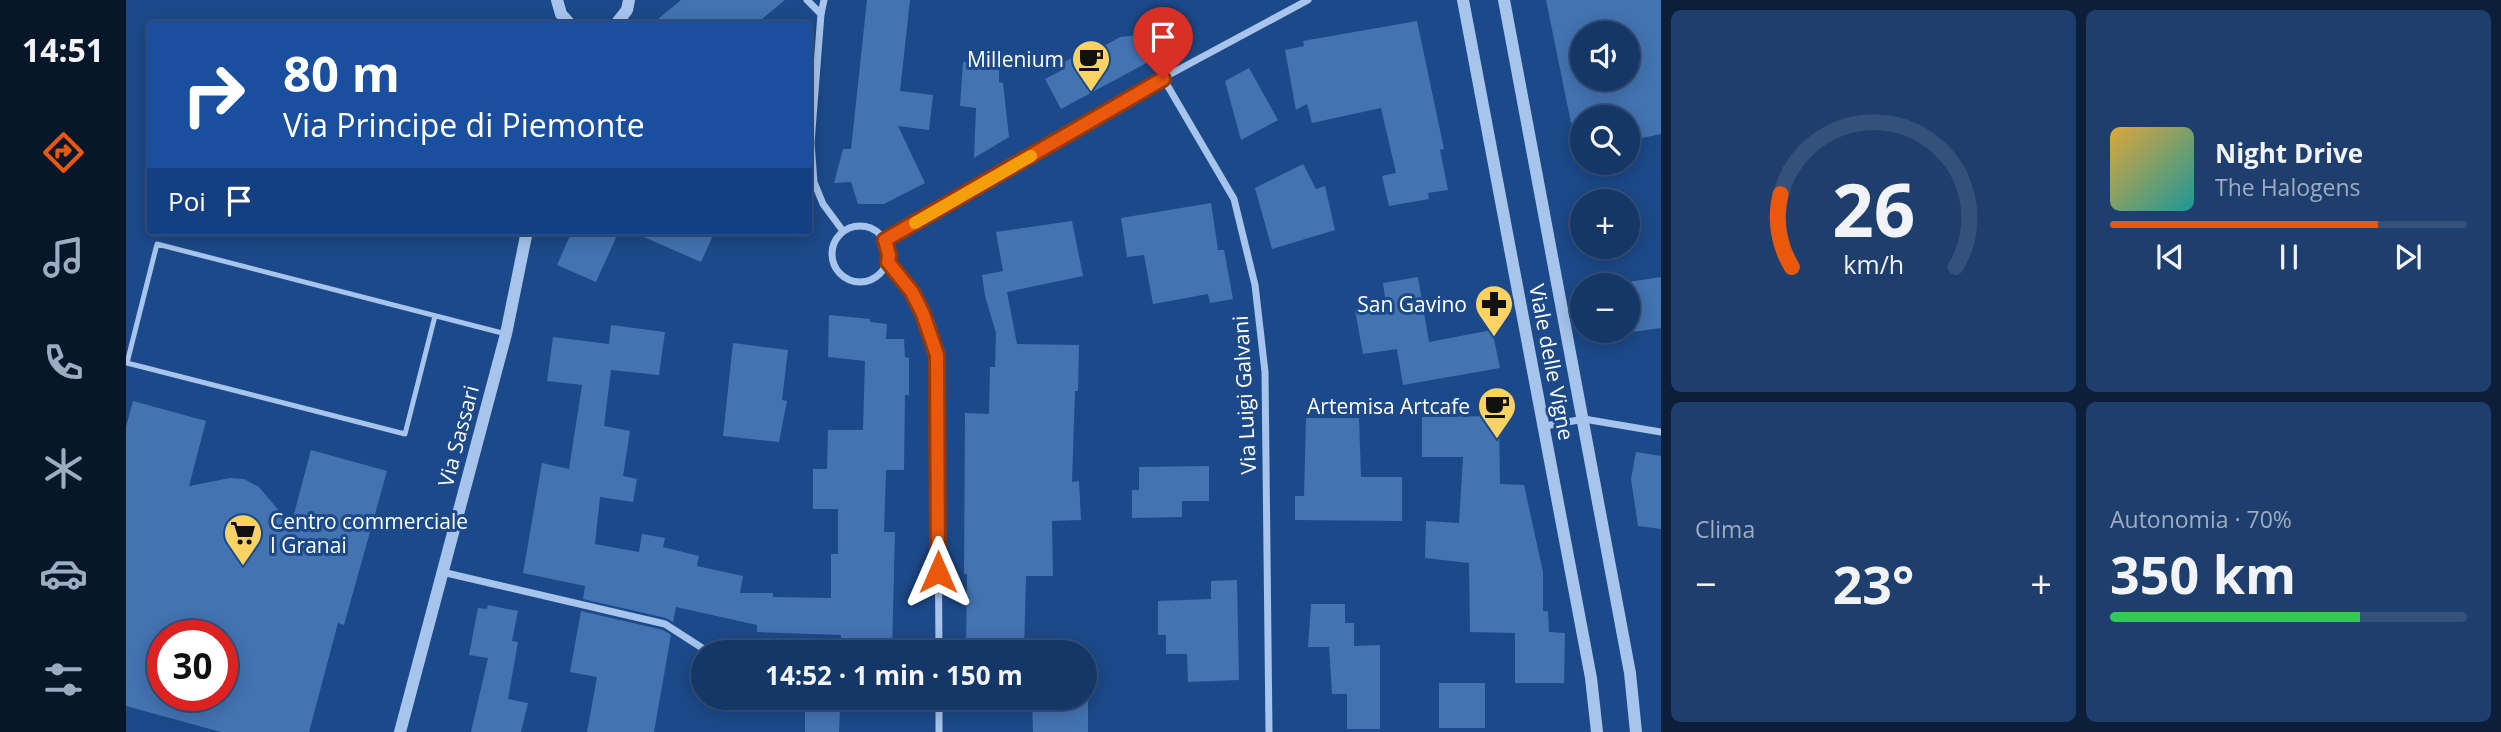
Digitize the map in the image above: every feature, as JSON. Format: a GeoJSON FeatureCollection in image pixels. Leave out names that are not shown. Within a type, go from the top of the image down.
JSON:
{"type":"FeatureCollection","features":[{"type":"Feature","properties":{"kind":"street"},"geometry":{"type":"LineString","coordinates":[[557,0],[566,21]]}},
{"type":"Feature","properties":{"kind":"street"},"geometry":{"type":"LineString","coordinates":[[618,21],[627,10],[629,0]]}},
{"type":"Feature","properties":{"kind":"street"},"geometry":{"type":"LineString","coordinates":[[807,0],[821,15]]}},
{"type":"Feature","properties":{"kind":"street"},"geometry":{"type":"LineString","coordinates":[[812,130],[824,0]]}},
{"type":"Feature","properties":{"kind":"street"},"geometry":{"type":"LineString","coordinates":[[885,240],[1163,79],[1308,0]]}},
{"type":"Feature","properties":{"kind":"street","name":"Viale delle Vigne"},"geometry":{"type":"LineString","coordinates":[[1464,0],[1591,678],[1597,732]]}},
{"type":"Feature","properties":{"kind":"street","name":"Viale delle Vigne"},"geometry":{"type":"LineString","coordinates":[[1504,0],[1630,673],[1636,732]]}},
{"type":"Feature","properties":{"kind":"street","name":"Via Luigi Galvani"},"geometry":{"type":"LineString","coordinates":[[1163,79],[1234,199],[1255,285],[1265,372],[1269,732]]}},
{"type":"Feature","properties":{"kind":"street"},"geometry":{"type":"LineString","coordinates":[[812,156],[814,182],[823,204],[843,231]]}},
{"type":"Feature","properties":{"kind":"street"},"geometry":{"type":"LineString","coordinates":[[852,227],[871,228],[885,240],[888,262],[877,278],[868,282],[848,281],[834,267],[832,248],[843,231],[852,227]]}},
{"type":"Feature","properties":{"kind":"street","name":"Via Sassari"},"geometry":{"type":"LineString","coordinates":[[400,732],[506,334],[526,235]]}},
{"type":"Feature","properties":{"kind":"street"},"geometry":{"type":"LineString","coordinates":[[888,262],[912,292],[923,314],[937,355],[939,640]]}},
{"type":"Feature","properties":{"kind":"street"},"geometry":{"type":"LineString","coordinates":[[1545,426],[1584,419],[1661,432]]}},
{"type":"Feature","properties":{"kind":"street"},"geometry":{"type":"LineString","coordinates":[[441,572],[665,624],[691,641]]}},
{"type":"Feature","properties":{"kind":"street"},"geometry":{"type":"LineString","coordinates":[[939,710],[939,732]]}},
{"type":"Feature","properties":{"kind":"lane"},"geometry":{"type":"LineString","coordinates":[[435,316],[405,434],[127,365],[158,244],[506,334]]}},
{"type":"Feature","properties":{"kind":"building"},"geometry":{"type":"Polygon","coordinates":[[[681,0],[785,0],[760,21],[656,21],[681,0]]]}},
{"type":"Feature","properties":{"kind":"building"},"geometry":{"type":"Polygon","coordinates":[[[867,0],[910,0],[900,91],[933,95],[929,130],[898,126],[925,183],[884,204],[858,204],[851,182],[834,183],[843,149],[851,149],[867,0]]]}},
{"type":"Feature","properties":{"kind":"building"},"geometry":{"type":"Polygon","coordinates":[[[1546,0],[1661,0],[1661,134],[1640,138],[1640,105],[1570,105],[1570,118],[1546,0]]]}},
{"type":"Feature","properties":{"kind":"building"},"geometry":{"type":"Polygon","coordinates":[[[1417,21],[1444,149],[1440,150],[1448,190],[1428,193],[1429,199],[1389,206],[1382,176],[1396,173],[1381,108],[1312,123],[1307,104],[1296,110],[1285,50],[1304,46],[1303,41],[1417,21]]]}},
{"type":"Feature","properties":{"kind":"building"},"geometry":{"type":"Polygon","coordinates":[[[1139,35],[1185,39],[1061,109],[1045,79],[1062,70],[1059,65],[1095,45],[1097,50],[1120,37],[1139,35]]]}},
{"type":"Feature","properties":{"kind":"building"},"geometry":{"type":"Polygon","coordinates":[[[963,62],[999,65],[999,82],[1003,83],[1009,137],[974,158],[976,108],[960,106],[963,62]]]}},
{"type":"Feature","properties":{"kind":"building"},"geometry":{"type":"Polygon","coordinates":[[[1249,68],[1278,120],[1241,140],[1225,81],[1249,68]]]}},
{"type":"Feature","properties":{"kind":"building"},"geometry":{"type":"Polygon","coordinates":[[[1303,164],[1316,189],[1325,186],[1335,230],[1272,249],[1255,188],[1303,164]]]}},
{"type":"Feature","properties":{"kind":"building"},"geometry":{"type":"Polygon","coordinates":[[[1211,203],[1218,250],[1224,250],[1233,299],[1210,303],[1208,294],[1153,304],[1144,255],[1127,257],[1121,218],[1211,203]]]}},
{"type":"Feature","properties":{"kind":"building"},"geometry":{"type":"Polygon","coordinates":[[[1072,221],[1083,276],[1007,292],[1017,344],[1079,345],[1072,482],[1079,481],[1081,520],[1052,521],[1053,576],[1026,576],[1024,640],[966,640],[965,413],[989,414],[990,367],[995,367],[996,333],[982,275],[1003,271],[996,232],[1072,221]]]}},
{"type":"Feature","properties":{"kind":"building"},"geometry":{"type":"Polygon","coordinates":[[[570,235],[617,235],[596,282],[557,265],[570,235]]]}},
{"type":"Feature","properties":{"kind":"building"},"geometry":{"type":"Polygon","coordinates":[[[639,235],[713,235],[701,262],[639,235]]]}},
{"type":"Feature","properties":{"kind":"building"},"geometry":{"type":"Polygon","coordinates":[[[1418,277],[1429,342],[1492,330],[1500,368],[1403,385],[1397,349],[1363,354],[1355,310],[1386,304],[1383,283],[1418,277]]]}},
{"type":"Feature","properties":{"kind":"building"},"geometry":{"type":"Polygon","coordinates":[[[1661,277],[1661,328],[1640,331],[1640,280],[1661,277]]]}},
{"type":"Feature","properties":{"kind":"building"},"geometry":{"type":"Polygon","coordinates":[[[829,315],[870,319],[870,322],[887,324],[886,339],[904,339],[905,357],[909,358],[909,395],[905,395],[904,470],[886,470],[884,532],[895,532],[892,640],[841,640],[841,635],[757,632],[757,625],[676,607],[673,622],[666,618],[583,599],[585,586],[523,573],[542,463],[569,469],[582,385],[547,381],[553,337],[609,344],[611,325],[665,332],[659,375],[611,370],[604,426],[630,431],[623,476],[637,479],[633,502],[600,497],[595,544],[639,552],[642,534],[665,538],[663,547],[699,556],[697,566],[743,576],[740,593],[773,593],[773,597],[831,598],[831,554],[838,554],[838,509],[813,509],[813,469],[827,469],[828,430],[863,430],[865,361],[828,357],[829,315]]]}},
{"type":"Feature","properties":{"kind":"building"},"geometry":{"type":"Polygon","coordinates":[[[733,343],[788,350],[782,400],[787,401],[779,442],[723,436],[733,343]]]}},
{"type":"Feature","properties":{"kind":"building","name":"Centro commerciale I Granai"},"geometry":{"type":"Polygon","coordinates":[[[133,401],[206,421],[189,486],[230,478],[244,479],[259,487],[291,525],[311,450],[387,471],[344,625],[338,623],[309,732],[221,732],[126,706],[126,427],[133,401]]]}},
{"type":"Feature","properties":{"kind":"building"},"geometry":{"type":"Polygon","coordinates":[[[1499,416],[1500,484],[1524,485],[1543,572],[1543,611],[1548,611],[1549,632],[1565,633],[1564,683],[1515,683],[1515,633],[1470,632],[1469,563],[1425,558],[1426,521],[1459,523],[1463,457],[1422,457],[1422,417],[1499,416]]]}},
{"type":"Feature","properties":{"kind":"building"},"geometry":{"type":"Polygon","coordinates":[[[1306,418],[1359,418],[1361,477],[1402,477],[1402,521],[1295,520],[1295,496],[1304,496],[1306,418]]]}},
{"type":"Feature","properties":{"kind":"building"},"geometry":{"type":"Polygon","coordinates":[[[1636,452],[1661,456],[1661,529],[1638,526],[1631,479],[1636,452]]]}},
{"type":"Feature","properties":{"kind":"building"},"geometry":{"type":"Polygon","coordinates":[[[1209,466],[1209,501],[1182,501],[1182,517],[1132,518],[1132,490],[1139,490],[1139,467],[1209,466]]]}},
{"type":"Feature","properties":{"kind":"building"},"geometry":{"type":"Polygon","coordinates":[[[1237,580],[1239,680],[1188,682],[1187,654],[1166,654],[1166,635],[1158,635],[1158,601],[1211,599],[1211,581],[1237,580]]]}},
{"type":"Feature","properties":{"kind":"building"},"geometry":{"type":"Polygon","coordinates":[[[1311,604],[1345,604],[1345,623],[1354,623],[1354,646],[1380,645],[1380,729],[1347,729],[1347,694],[1332,694],[1329,647],[1308,647],[1311,604]]]}},
{"type":"Feature","properties":{"kind":"building"},"geometry":{"type":"Polygon","coordinates":[[[488,605],[518,611],[512,641],[518,642],[508,699],[528,703],[521,732],[471,732],[488,658],[469,655],[478,608],[487,609],[488,605]]]}},
{"type":"Feature","properties":{"kind":"building"},"geometry":{"type":"Polygon","coordinates":[[[581,611],[663,630],[671,635],[654,732],[587,732],[597,677],[570,672],[581,611]]]}},
{"type":"Feature","properties":{"kind":"building"},"geometry":{"type":"Polygon","coordinates":[[[1439,683],[1485,683],[1485,728],[1439,728],[1439,683]]]}},
{"type":"Feature","properties":{"kind":"building"},"geometry":{"type":"Polygon","coordinates":[[[805,710],[840,710],[839,732],[805,732],[805,710]]]}},
{"type":"Feature","properties":{"kind":"building"},"geometry":{"type":"Polygon","coordinates":[[[1032,710],[1088,710],[1088,732],[1033,732],[1032,710]]]}},
{"type":"Feature","properties":{"kind":"slow traffic"},"geometry":{"type":"LineString","coordinates":[[915,223],[1031,156]]}},
{"type":"Feature","properties":{"kind":"place","name":"Millenium"},"geometry":{"type":"Point","coordinates":[1091,93]}},
{"type":"Feature","properties":{"kind":"place","name":"San Gavino"},"geometry":{"type":"Point","coordinates":[1494,338]}},
{"type":"Feature","properties":{"kind":"place","name":"Artemisa Artcafe"},"geometry":{"type":"Point","coordinates":[1497,440]}},
{"type":"Feature","properties":{"kind":"place","name":"Centro commerciale I Granai"},"geometry":{"type":"Point","coordinates":[243,567]}},
{"type":"Feature","properties":{"kind":"route"},"geometry":{"type":"LineString","coordinates":[[938,572],[937,355],[923,314],[912,292],[888,262],[885,240],[1163,79]]}}]}
